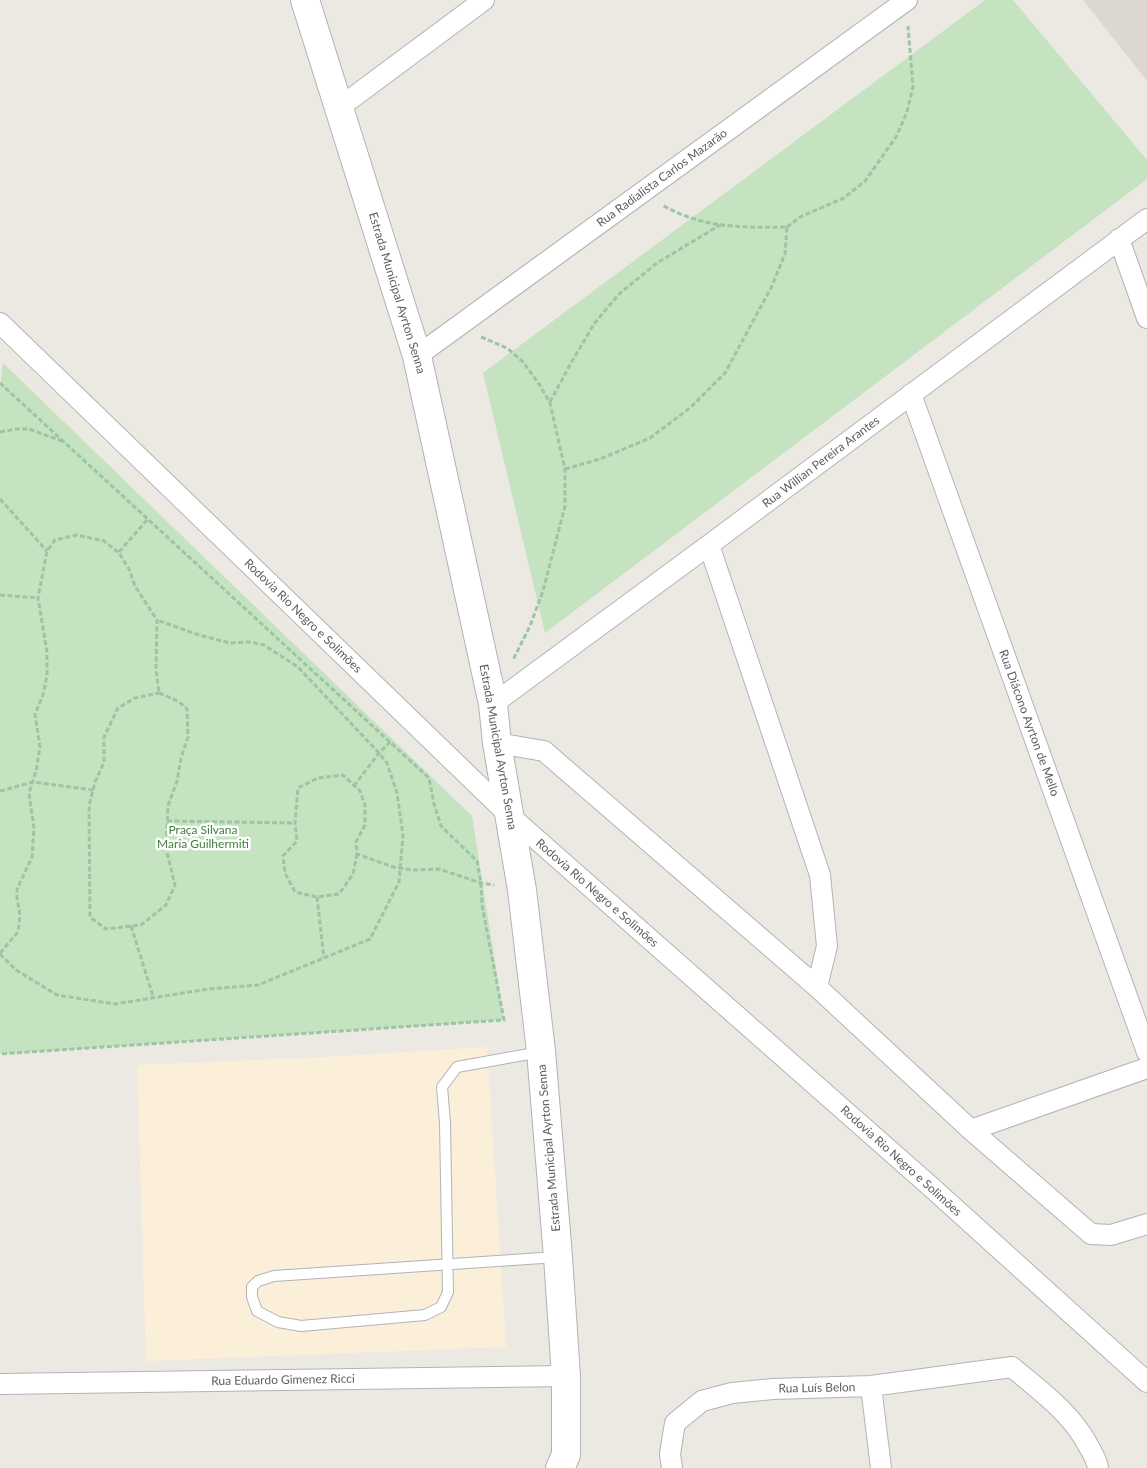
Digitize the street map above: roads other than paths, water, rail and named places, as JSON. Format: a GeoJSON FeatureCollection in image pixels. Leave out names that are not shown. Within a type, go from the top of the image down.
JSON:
{"type":"FeatureCollection","features":[{"type":"Feature","properties":{"kind":"main road","name":"Estrada Municipal Ayrton Senna"},"geometry":{"type":"LineString","coordinates":[[305,0],[417,356],[493,704],[497,743],[522,890],[541,1051],[566,1376],[567,1464]]}},
{"type":"Feature","properties":{"kind":"street"},"geometry":{"type":"LineString","coordinates":[[340,107],[484,0]]}},
{"type":"Feature","properties":{"kind":"street","name":"Rua Radialista Carlos Mazarão"},"geometry":{"type":"LineString","coordinates":[[417,356],[906,1]]}},
{"type":"Feature","properties":{"kind":"street","name":"Rua Willian Pereira Arantes"},"geometry":{"type":"LineString","coordinates":[[493,704],[1147,219]]}},
{"type":"Feature","properties":{"kind":"street"},"geometry":{"type":"LineString","coordinates":[[1119,238],[1147,318]]}},
{"type":"Feature","properties":{"kind":"street","name":"Rodovia Rio Negro e Solimões"},"geometry":{"type":"LineString","coordinates":[[0,323],[510,816],[930,1186],[1147,1382]]}},
{"type":"Feature","properties":{"kind":"street","name":"Rua Diácono Ayrton de Mello"},"geometry":{"type":"LineString","coordinates":[[911,394],[1147,1052]]}},
{"type":"Feature","properties":{"kind":"street"},"geometry":{"type":"LineString","coordinates":[[709,545],[820,875],[827,946],[817,987]]}},
{"type":"Feature","properties":{"kind":"street"},"geometry":{"type":"LineString","coordinates":[[497,743],[544,751],[817,987],[972,1130],[1091,1234],[1111,1235],[1147,1224]]}},
{"type":"Feature","properties":{"kind":"street"},"geometry":{"type":"LineString","coordinates":[[972,1130],[1147,1068]]}},
{"type":"Feature","properties":{"kind":"street","name":"Rua Luís Belon"},"geometry":{"type":"LineString","coordinates":[[672,1468],[670,1454],[676,1423],[702,1400],[732,1393],[774,1389],[871,1386],[1012,1367],[1057,1405],[1082,1433],[1097,1462],[1098,1468]]}},
{"type":"Feature","properties":{"kind":"street","name":"Rua Eduardo Gimenez Ricci"},"geometry":{"type":"LineString","coordinates":[[0,1384],[566,1376]]}},
{"type":"Feature","properties":{"kind":"street"},"geometry":{"type":"LineString","coordinates":[[871,1386],[881,1468]]}},
{"type":"Feature","properties":{"kind":"lane"},"geometry":{"type":"LineString","coordinates":[[541,1051],[457,1067],[442,1087],[445,1123],[448,1266],[448,1292],[441,1307],[425,1316],[301,1326],[278,1322],[257,1311],[252,1297],[252,1287],[258,1280],[274,1276],[448,1266],[558,1257]]}},
{"type":"Feature","properties":{"kind":"park label","name":"Praça Silvana Maria Guilhermiti"},"geometry":{"type":"Point","coordinates":[203,837]}}]}
